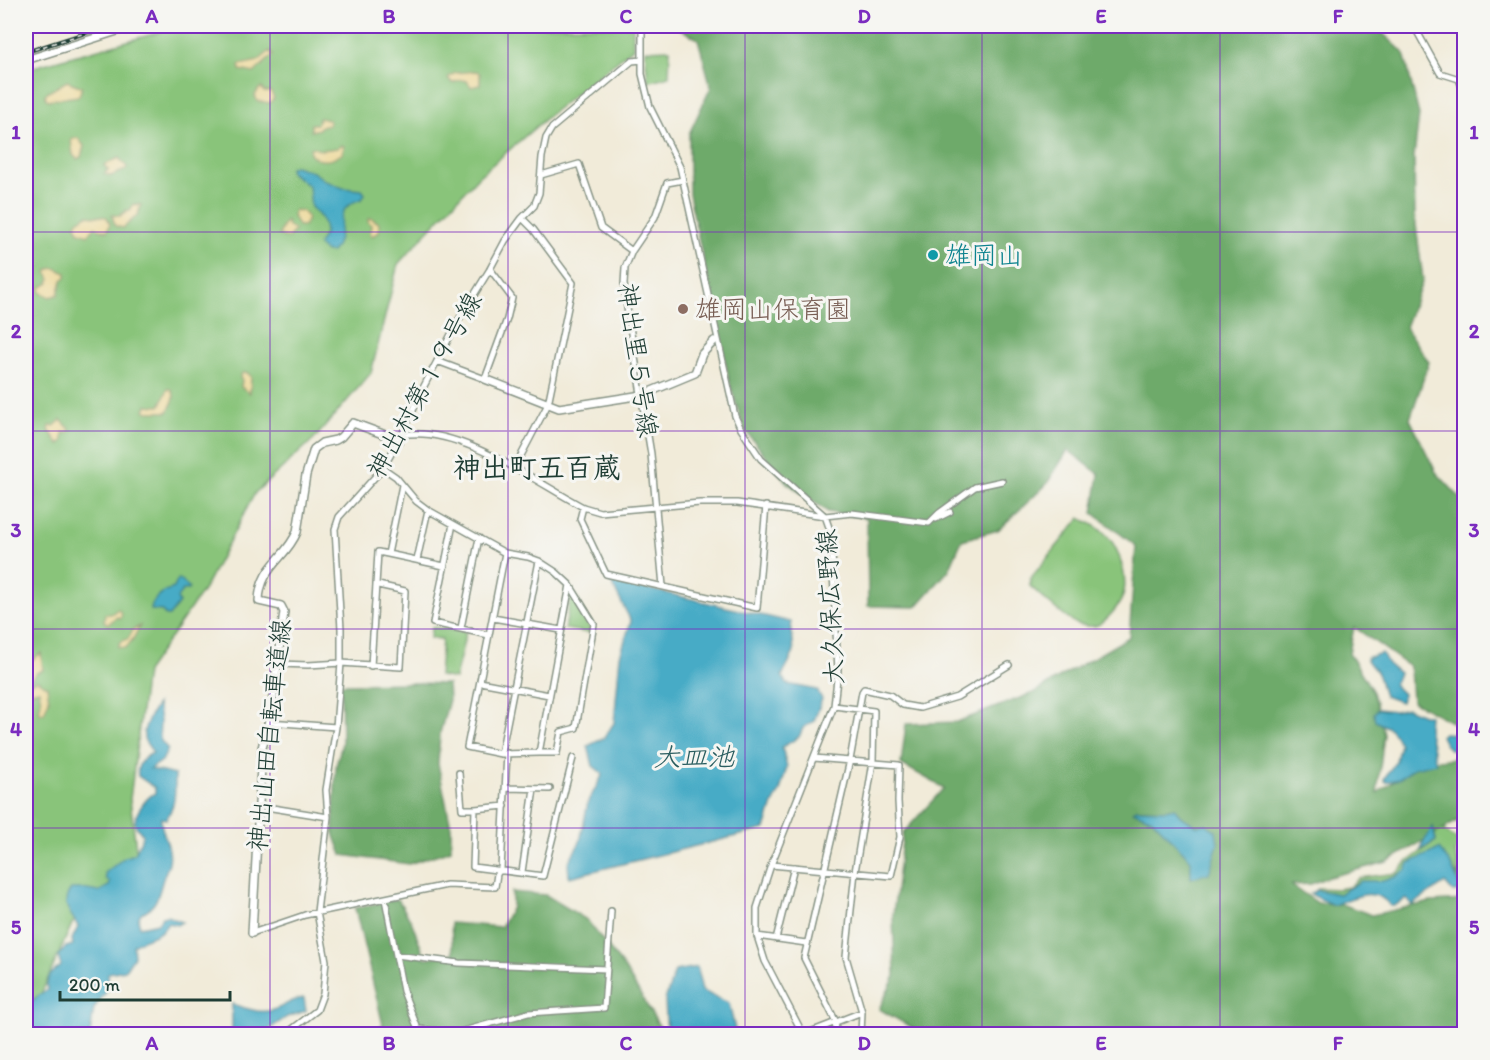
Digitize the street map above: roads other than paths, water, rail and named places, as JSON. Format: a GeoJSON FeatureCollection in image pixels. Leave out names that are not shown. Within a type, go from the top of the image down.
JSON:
{"type":"FeatureCollection","features":[{"type":"Feature","properties":{"kind":"main road"},"geometry":{"type":"LineString","coordinates":[[26,60],[133,26]]}},
{"type":"Feature","properties":{"kind":"main road"},"geometry":{"type":"LineString","coordinates":[[485,379],[559,408],[642,395],[695,373],[702,354],[715,339]]}},
{"type":"Feature","properties":{"kind":"main road","name":"神出山田自転車道線"},"geometry":{"type":"LineString","coordinates":[[252,933],[262,748],[279,664],[284,608],[262,602],[259,598],[267,571],[294,540],[306,475],[314,450],[322,443],[336,440],[353,423],[401,437]]}},
{"type":"Feature","properties":{"kind":"street","name":"大久保広野線"},"geometry":{"type":"LineString","coordinates":[[642,26],[642,74],[650,107],[680,167],[715,339],[741,429],[761,459],[825,516],[831,533],[838,670],[834,706],[771,866],[757,908],[757,936],[765,961],[804,1035]]}},
{"type":"Feature","properties":{"kind":"street"},"geometry":{"type":"LineString","coordinates":[[1414,26],[1440,73],[1459,79],[1464,93]]}},
{"type":"Feature","properties":{"kind":"street","name":"神出村第１９号線"},"geometry":{"type":"LineString","coordinates":[[286,1035],[317,1010],[323,994],[326,961],[317,912],[328,817],[326,790],[336,727],[341,663],[334,529],[339,517],[383,468],[401,437],[458,321],[505,241],[534,206],[539,194],[546,138],[552,128],[632,61],[642,60]]}},
{"type":"Feature","properties":{"kind":"street","name":"神出里５号線"},"geometry":{"type":"LineString","coordinates":[[541,175],[579,164],[601,228],[632,250],[624,284],[651,454],[663,586]]}},
{"type":"Feature","properties":{"kind":"street"},"geometry":{"type":"LineString","coordinates":[[632,250],[655,217],[667,183],[683,180]]}},
{"type":"Feature","properties":{"kind":"street"},"geometry":{"type":"LineString","coordinates":[[514,469],[548,404],[573,283],[533,229],[522,218]]}},
{"type":"Feature","properties":{"kind":"street"},"geometry":{"type":"LineString","coordinates":[[437,361],[485,379],[507,319],[512,298],[490,269]]}},
{"type":"Feature","properties":{"kind":"street"},"geometry":{"type":"LineString","coordinates":[[401,437],[424,434],[461,441],[583,507],[600,512],[700,503],[737,503],[825,516],[852,513],[929,523],[950,512]]}},
{"type":"Feature","properties":{"kind":"street"},"geometry":{"type":"LineString","coordinates":[[383,468],[396,477],[416,501],[428,510],[505,553],[539,561],[556,572],[570,585],[594,624],[576,728],[561,732],[557,753],[504,753],[466,747],[505,553]]}},
{"type":"Feature","properties":{"kind":"street"},"geometry":{"type":"LineString","coordinates":[[929,523],[975,487],[1002,481]]}},
{"type":"Feature","properties":{"kind":"street"},"geometry":{"type":"LineString","coordinates":[[388,554],[402,485]]}},
{"type":"Feature","properties":{"kind":"street"},"geometry":{"type":"LineString","coordinates":[[583,507],[580,519],[606,573],[757,608],[766,506]]}},
{"type":"Feature","properties":{"kind":"street"},"geometry":{"type":"LineString","coordinates":[[417,560],[428,510]]}},
{"type":"Feature","properties":{"kind":"street"},"geometry":{"type":"LineString","coordinates":[[453,524],[433,623],[489,635]]}},
{"type":"Feature","properties":{"kind":"street"},"geometry":{"type":"LineString","coordinates":[[461,628],[479,538]]}},
{"type":"Feature","properties":{"kind":"street"},"geometry":{"type":"LineString","coordinates":[[371,666],[378,585],[378,552],[444,566]]}},
{"type":"Feature","properties":{"kind":"street"},"geometry":{"type":"LineString","coordinates":[[252,933],[317,912],[447,885],[495,887],[497,874],[501,869],[506,788],[504,753],[539,561]]}},
{"type":"Feature","properties":{"kind":"street"},"geometry":{"type":"LineString","coordinates":[[279,664],[341,663],[401,667],[405,591],[378,585]]}},
{"type":"Feature","properties":{"kind":"street"},"geometry":{"type":"LineString","coordinates":[[539,753],[570,585]]}},
{"type":"Feature","properties":{"kind":"street"},"geometry":{"type":"LineString","coordinates":[[493,618],[561,630]]}},
{"type":"Feature","properties":{"kind":"street"},"geometry":{"type":"LineString","coordinates":[[835,1035],[836,1022],[804,958],[864,689],[890,695],[903,705],[920,708],[957,697],[1009,664]]}},
{"type":"Feature","properties":{"kind":"street"},"geometry":{"type":"LineString","coordinates":[[480,682],[549,695]]}},
{"type":"Feature","properties":{"kind":"street"},"geometry":{"type":"LineString","coordinates":[[834,706],[874,711],[873,762],[855,872],[846,957],[862,1012],[861,1035]]}},
{"type":"Feature","properties":{"kind":"street"},"geometry":{"type":"LineString","coordinates":[[269,722],[336,727]]}},
{"type":"Feature","properties":{"kind":"street"},"geometry":{"type":"LineString","coordinates":[[476,809],[473,867],[543,876],[573,758]]}},
{"type":"Feature","properties":{"kind":"street"},"geometry":{"type":"LineString","coordinates":[[771,866],[891,876],[900,837],[899,765],[814,758]]}},
{"type":"Feature","properties":{"kind":"street"},"geometry":{"type":"LineString","coordinates":[[459,773],[462,809],[505,806]]}},
{"type":"Feature","properties":{"kind":"street"},"geometry":{"type":"LineString","coordinates":[[506,788],[550,789]]}},
{"type":"Feature","properties":{"kind":"street"},"geometry":{"type":"LineString","coordinates":[[522,872],[534,789]]}},
{"type":"Feature","properties":{"kind":"street"},"geometry":{"type":"LineString","coordinates":[[260,806],[328,817]]}},
{"type":"Feature","properties":{"kind":"street"},"geometry":{"type":"LineString","coordinates":[[776,939],[794,867]]}},
{"type":"Feature","properties":{"kind":"street"},"geometry":{"type":"LineString","coordinates":[[385,899],[403,991],[418,1029],[456,1033],[528,1013],[604,1008],[610,911]]}},
{"type":"Feature","properties":{"kind":"street"},"geometry":{"type":"LineString","coordinates":[[757,936],[806,943]]}},
{"type":"Feature","properties":{"kind":"street"},"geometry":{"type":"LineString","coordinates":[[396,955],[459,963],[606,969]]}},
{"type":"Feature","properties":{"kind":"street"},"geometry":{"type":"LineString","coordinates":[[804,1035],[862,1012]]}},
{"type":"Feature","properties":{"kind":"water"},"geometry":{"type":"Polygon","coordinates":[[[295,166],[313,172],[326,181],[343,188],[362,190],[365,194],[362,199],[345,208],[337,245],[332,252],[326,252],[318,245],[325,232],[322,219],[311,207],[309,186],[290,172],[290,167],[295,166]]]}},
{"type":"Feature","properties":{"kind":"water"},"geometry":{"type":"Polygon","coordinates":[[[178,579],[189,588],[183,590],[177,598],[179,603],[169,616],[162,611],[151,610],[156,599],[162,593],[174,588],[178,579]]]}},
{"type":"Feature","properties":{"kind":"water","name":"大皿池"},"geometry":{"type":"Polygon","coordinates":[[[610,580],[791,622],[794,652],[782,676],[787,684],[817,690],[822,699],[814,721],[803,728],[799,737],[782,747],[787,767],[765,829],[569,877],[568,863],[580,842],[588,802],[603,774],[593,766],[588,746],[604,738],[614,723],[620,656],[631,621],[610,580]]]}},
{"type":"Feature","properties":{"kind":"water"},"geometry":{"type":"Polygon","coordinates":[[[1382,653],[1388,664],[1399,673],[1394,685],[1403,694],[1401,702],[1384,696],[1377,674],[1366,658],[1382,653]]]}},
{"type":"Feature","properties":{"kind":"water"},"geometry":{"type":"Polygon","coordinates":[[[157,704],[160,738],[168,749],[162,761],[150,769],[175,775],[175,793],[172,808],[166,819],[161,818],[169,850],[169,860],[155,903],[141,913],[138,919],[140,927],[158,923],[162,917],[167,916],[182,922],[177,925],[168,923],[161,932],[133,945],[134,956],[125,970],[108,973],[109,988],[94,1008],[90,1034],[26,1034],[25,1018],[29,1004],[47,990],[50,976],[61,966],[58,956],[66,947],[73,945],[72,939],[78,927],[66,904],[71,889],[98,892],[109,886],[110,882],[106,879],[105,873],[125,857],[135,854],[143,835],[136,826],[137,813],[155,793],[155,788],[138,776],[138,768],[141,762],[153,753],[145,741],[144,732],[157,704]]]}},
{"type":"Feature","properties":{"kind":"water"},"geometry":{"type":"Polygon","coordinates":[[[1407,708],[1423,715],[1429,715],[1428,728],[1436,763],[1414,768],[1399,779],[1386,782],[1384,779],[1396,761],[1400,744],[1391,729],[1375,721],[1374,713],[1378,709],[1395,711],[1407,708]]]}},
{"type":"Feature","properties":{"kind":"water"},"geometry":{"type":"Polygon","coordinates":[[[1464,729],[1464,749],[1451,750],[1441,736],[1444,733],[1457,734],[1464,729]]]}},
{"type":"Feature","properties":{"kind":"water"},"geometry":{"type":"Polygon","coordinates":[[[1175,808],[1180,816],[1198,826],[1206,824],[1216,831],[1218,844],[1209,873],[1191,878],[1191,860],[1152,819],[1133,811],[1175,808]]]}},
{"type":"Feature","properties":{"kind":"water"},"geometry":{"type":"Polygon","coordinates":[[[1433,827],[1436,841],[1421,850],[1423,843],[1433,827]]]}},
{"type":"Feature","properties":{"kind":"water"},"geometry":{"type":"Polygon","coordinates":[[[1439,849],[1450,863],[1462,891],[1453,892],[1445,883],[1412,905],[1406,899],[1394,906],[1370,894],[1333,905],[1310,894],[1317,890],[1339,894],[1361,881],[1383,881],[1395,877],[1406,870],[1409,863],[1439,849]]]}},
{"type":"Feature","properties":{"kind":"water"},"geometry":{"type":"Polygon","coordinates":[[[697,967],[702,991],[729,1003],[736,1034],[667,1034],[665,1000],[675,971],[697,967]]]}},
{"type":"Feature","properties":{"kind":"water"},"geometry":{"type":"Polygon","coordinates":[[[304,998],[306,1011],[287,1017],[262,1034],[232,1034],[232,1004],[254,1010],[270,1011],[304,998]]]}},
{"type":"Feature","properties":{"kind":"railway"},"geometry":{"type":"LineString","coordinates":[[26,52],[107,26]]}},
{"type":"Feature","properties":{"kind":"place","name":"雄岡山"},"geometry":{"type":"Point","coordinates":[933,255]}},
{"type":"Feature","properties":{"kind":"place","name":"雄岡山保育園"},"geometry":{"type":"Point","coordinates":[683,309]}},
{"type":"Feature","properties":{"kind":"district","name":"神出町五百蔵"},"geometry":{"type":"Point","coordinates":[537,467]}}]}
